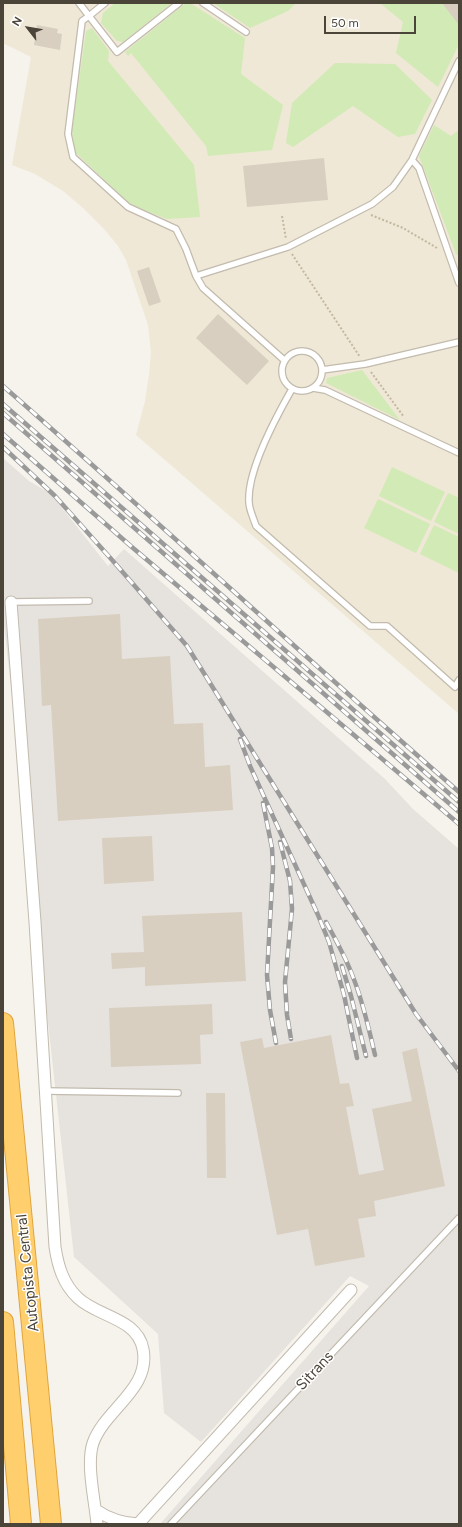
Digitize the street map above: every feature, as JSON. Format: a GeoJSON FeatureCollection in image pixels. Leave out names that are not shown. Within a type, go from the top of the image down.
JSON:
{"type":"FeatureCollection","features":[{"type":"Feature","properties":{"kind":"highway","name":"Autopista Central"},"geometry":{"type":"LineString","coordinates":[[3,1023],[52,1524]]}},
{"type":"Feature","properties":{"kind":"highway","name":"Autopista Central"},"geometry":{"type":"LineString","coordinates":[[3,1322],[6,1370],[21,1524]]}},
{"type":"Feature","properties":{"kind":"highway"},"geometry":{"type":"LineString","coordinates":[[3,1399],[6,1370]]}},
{"type":"Feature","properties":{"kind":"street"},"geometry":{"type":"LineString","coordinates":[[11,602],[34,899],[57,1260],[61,1274],[71,1291],[85,1304],[119,1320],[132,1329],[141,1341],[144,1355],[136,1383],[127,1397],[97,1434],[92,1448],[91,1467],[97,1524]]}},
{"type":"Feature","properties":{"kind":"street"},"geometry":{"type":"LineString","coordinates":[[96,1510],[112,1520],[138,1524],[351,1290]]}},
{"type":"Feature","properties":{"kind":"lane"},"geometry":{"type":"LineString","coordinates":[[79,3],[117,52],[179,3]]}},
{"type":"Feature","properties":{"kind":"lane"},"geometry":{"type":"LineString","coordinates":[[105,3],[82,21],[68,134],[72,157],[128,207],[176,229],[186,249],[196,276],[203,288],[284,360]]}},
{"type":"Feature","properties":{"kind":"lane"},"geometry":{"type":"LineString","coordinates":[[203,3],[246,32]]}},
{"type":"Feature","properties":{"kind":"lane"},"geometry":{"type":"LineString","coordinates":[[196,276],[288,247],[372,204],[393,187],[412,160],[459,61]]}},
{"type":"Feature","properties":{"kind":"lane"},"geometry":{"type":"LineString","coordinates":[[412,160],[419,168],[459,283]]}},
{"type":"Feature","properties":{"kind":"lane"},"geometry":{"type":"LineString","coordinates":[[322,370],[365,364],[459,342]]}},
{"type":"Feature","properties":{"kind":"lane"},"geometry":{"type":"LineString","coordinates":[[314,388],[318,382],[322,370],[318,358],[304,350],[296,351],[290,354],[284,360],[282,367],[283,379],[292,389],[298,391],[314,388],[325,390],[459,453]]}},
{"type":"Feature","properties":{"kind":"lane"},"geometry":{"type":"LineString","coordinates":[[292,389],[273,423],[252,475],[248,503],[256,526],[370,626],[387,626],[457,689],[459,680]]}},
{"type":"Feature","properties":{"kind":"lane"},"geometry":{"type":"LineString","coordinates":[[11,602],[90,601]]}},
{"type":"Feature","properties":{"kind":"lane"},"geometry":{"type":"LineString","coordinates":[[46,1091],[178,1093]]}},
{"type":"Feature","properties":{"kind":"lane","name":"Sitrans"},"geometry":{"type":"LineString","coordinates":[[171,1524],[459,1218]]}},
{"type":"Feature","properties":{"kind":"path"},"geometry":{"type":"LineString","coordinates":[[361,210],[403,228],[450,255]]}},
{"type":"Feature","properties":{"kind":"path"},"geometry":{"type":"LineString","coordinates":[[282,216],[288,247],[365,364],[415,432]]}},
{"type":"Feature","properties":{"kind":"shaded area"},"geometry":{"type":"Polygon","coordinates":[[[3,3],[459,3],[459,714],[136,435],[145,401],[149,375],[151,352],[148,325],[126,260],[118,246],[104,229],[63,191],[35,174],[12,165],[31,57],[3,43],[3,3]]]}},
{"type":"Feature","properties":{"kind":"shaded area"},"geometry":{"type":"Polygon","coordinates":[[[3,458],[29,481],[51,494],[108,566],[124,549],[385,779],[413,809],[459,849],[459,1524],[160,1524],[369,1286],[350,1276],[201,1442],[164,1413],[158,1334],[74,1257],[3,616],[3,458]]]}},
{"type":"Feature","properties":{"kind":"green space"},"geometry":{"type":"Polygon","coordinates":[[[115,3],[172,3],[123,42],[117,41],[101,23],[103,13],[115,3]]]}},
{"type":"Feature","properties":{"kind":"green space"},"geometry":{"type":"Polygon","coordinates":[[[186,3],[190,3],[245,38],[241,74],[283,105],[272,150],[208,156],[206,146],[131,53],[128,56],[125,52],[186,3]]]}},
{"type":"Feature","properties":{"kind":"green space"},"geometry":{"type":"Polygon","coordinates":[[[213,3],[296,3],[288,11],[250,28],[213,3]]]}},
{"type":"Feature","properties":{"kind":"green space"},"geometry":{"type":"Polygon","coordinates":[[[380,3],[442,3],[459,23],[459,44],[438,87],[396,53],[403,22],[380,3]]]}},
{"type":"Feature","properties":{"kind":"green space"},"geometry":{"type":"Polygon","coordinates":[[[92,28],[109,51],[108,61],[194,165],[200,217],[167,219],[131,205],[76,153],[73,146],[72,130],[86,31],[92,28]]]}},
{"type":"Feature","properties":{"kind":"green space"},"geometry":{"type":"Polygon","coordinates":[[[335,63],[395,64],[432,100],[415,134],[398,137],[353,106],[293,147],[286,143],[292,103],[335,63]]]}},
{"type":"Feature","properties":{"kind":"green space"},"geometry":{"type":"Polygon","coordinates":[[[434,125],[451,136],[459,130],[459,256],[456,254],[419,156],[434,125]]]}},
{"type":"Feature","properties":{"kind":"green space"},"geometry":{"type":"Polygon","coordinates":[[[362,370],[400,420],[326,383],[327,378],[362,370]]]}},
{"type":"Feature","properties":{"kind":"green space"},"geometry":{"type":"Polygon","coordinates":[[[392,467],[445,492],[431,521],[379,496],[392,467]]]}},
{"type":"Feature","properties":{"kind":"green space"},"geometry":{"type":"Polygon","coordinates":[[[448,493],[459,498],[459,534],[434,522],[448,493]]]}},
{"type":"Feature","properties":{"kind":"green space"},"geometry":{"type":"Polygon","coordinates":[[[378,499],[430,524],[416,553],[364,528],[378,499]]]}},
{"type":"Feature","properties":{"kind":"green space"},"geometry":{"type":"Polygon","coordinates":[[[434,525],[459,537],[459,573],[420,554],[434,525]]]}},
{"type":"Feature","properties":{"kind":"building"},"geometry":{"type":"Polygon","coordinates":[[[442,3],[459,3],[459,25],[442,3]]]}},
{"type":"Feature","properties":{"kind":"building"},"geometry":{"type":"Polygon","coordinates":[[[37,25],[58,29],[57,33],[62,34],[60,50],[34,45],[37,25]]]}},
{"type":"Feature","properties":{"kind":"building"},"geometry":{"type":"Polygon","coordinates":[[[324,158],[328,200],[247,207],[243,166],[324,158]]]}},
{"type":"Feature","properties":{"kind":"building"},"geometry":{"type":"Polygon","coordinates":[[[149,267],[161,302],[149,306],[137,271],[149,267]]]}},
{"type":"Feature","properties":{"kind":"building"},"geometry":{"type":"Polygon","coordinates":[[[218,314],[269,361],[247,385],[196,338],[218,314]]]}},
{"type":"Feature","properties":{"kind":"building"},"geometry":{"type":"Polygon","coordinates":[[[120,614],[122,659],[170,656],[174,724],[203,723],[205,767],[230,765],[233,810],[58,821],[51,705],[42,706],[38,619],[120,614]]]}},
{"type":"Feature","properties":{"kind":"building"},"geometry":{"type":"Polygon","coordinates":[[[152,836],[154,881],[104,884],[102,838],[152,836]]]}},
{"type":"Feature","properties":{"kind":"building"},"geometry":{"type":"Polygon","coordinates":[[[242,912],[246,981],[145,986],[145,967],[112,969],[111,953],[144,952],[142,916],[242,912]]]}},
{"type":"Feature","properties":{"kind":"building"},"geometry":{"type":"Polygon","coordinates":[[[212,1004],[213,1034],[200,1035],[201,1064],[111,1067],[109,1008],[212,1004]]]}},
{"type":"Feature","properties":{"kind":"building"},"geometry":{"type":"Polygon","coordinates":[[[331,1035],[340,1084],[349,1083],[354,1106],[346,1107],[359,1175],[384,1170],[372,1109],[412,1101],[402,1052],[417,1048],[445,1186],[374,1201],[376,1216],[358,1219],[365,1257],[315,1266],[308,1229],[277,1235],[240,1042],[262,1038],[264,1048],[331,1035]]]}},
{"type":"Feature","properties":{"kind":"building"},"geometry":{"type":"Polygon","coordinates":[[[206,1093],[225,1093],[226,1178],[207,1178],[206,1093]]]}},
{"type":"Feature","properties":{"kind":"railway"},"geometry":{"type":"LineString","coordinates":[[3,386],[459,792]]}},
{"type":"Feature","properties":{"kind":"railway"},"geometry":{"type":"LineString","coordinates":[[3,404],[459,802]]}},
{"type":"Feature","properties":{"kind":"railway"},"geometry":{"type":"LineString","coordinates":[[3,413],[459,812]]}},
{"type":"Feature","properties":{"kind":"railway"},"geometry":{"type":"LineString","coordinates":[[3,434],[133,548],[459,824]]}},
{"type":"Feature","properties":{"kind":"railway"},"geometry":{"type":"LineString","coordinates":[[3,447],[55,496],[187,646],[416,1014],[459,1071]]}},
{"type":"Feature","properties":{"kind":"railway"},"geometry":{"type":"LineString","coordinates":[[240,739],[250,766],[329,942],[344,995],[357,1058]]}},
{"type":"Feature","properties":{"kind":"railway"},"geometry":{"type":"LineString","coordinates":[[263,803],[272,848],[273,867],[267,975],[270,1010],[276,1043]]}},
{"type":"Feature","properties":{"kind":"railway"},"geometry":{"type":"LineString","coordinates":[[280,842],[290,881],[292,909],[285,982],[287,1015],[291,1039]]}},
{"type":"Feature","properties":{"kind":"railway"},"geometry":{"type":"LineString","coordinates":[[326,922],[344,956],[357,986],[375,1055]]}},
{"type":"Feature","properties":{"kind":"railway"},"geometry":{"type":"LineString","coordinates":[[342,966],[366,1056]]}}]}
